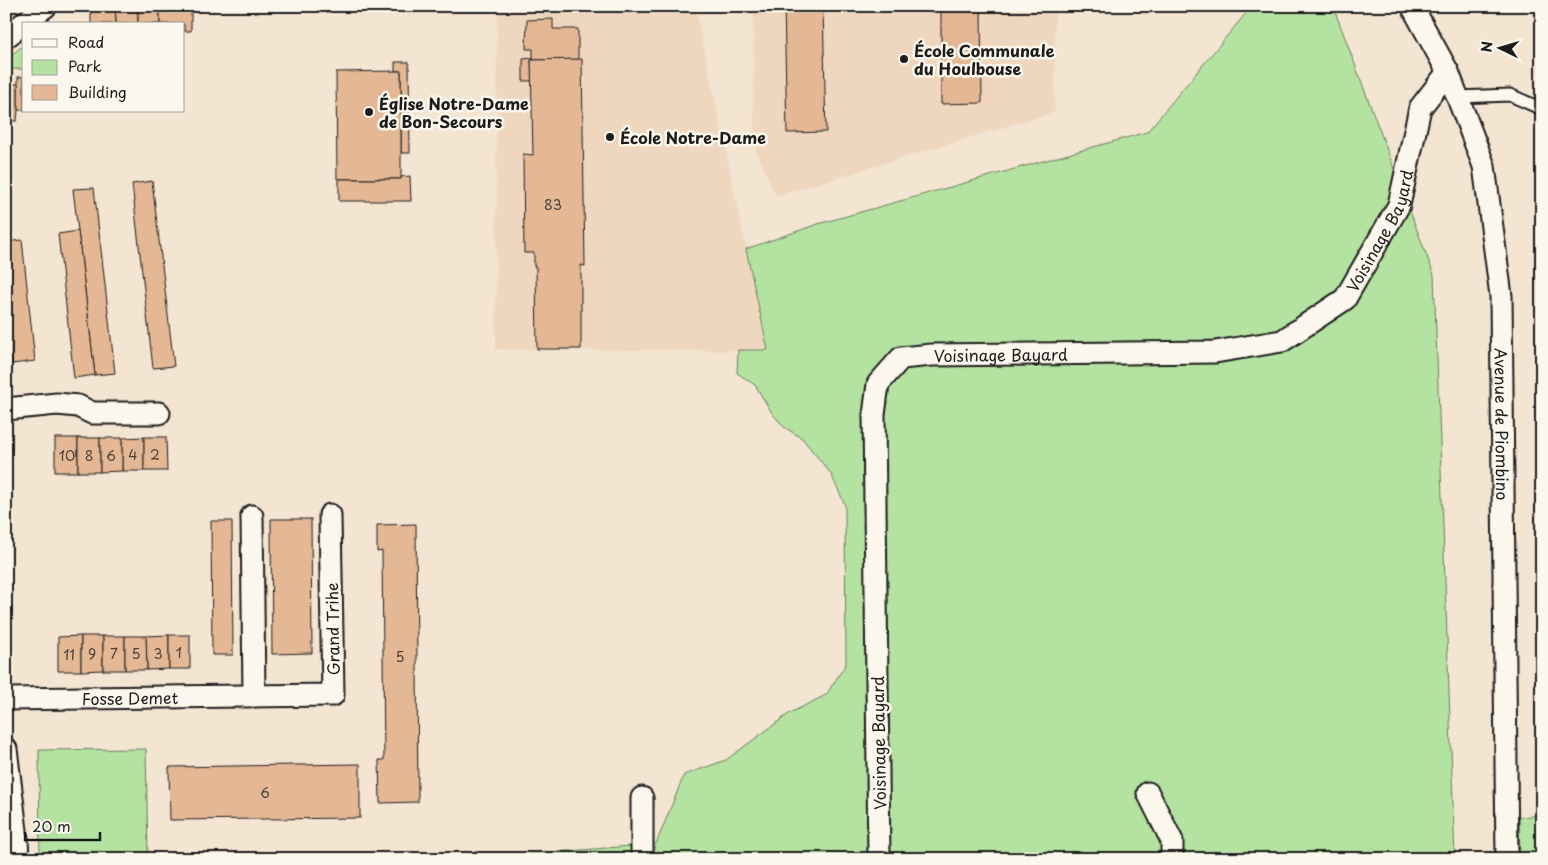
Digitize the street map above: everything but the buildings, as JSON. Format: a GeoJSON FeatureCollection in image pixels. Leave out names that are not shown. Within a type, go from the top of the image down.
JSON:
{"type":"FeatureCollection","features":[{"type":"Feature","properties":{"kind":"street"},"geometry":{"type":"LineString","coordinates":[[25,22],[46,6]]}},
{"type":"Feature","properties":{"kind":"street","name":"Avenue de Piombino"},"geometry":{"type":"LineString","coordinates":[[1412,6],[1448,72],[1484,166],[1501,296],[1507,859]]}},
{"type":"Feature","properties":{"kind":"street"},"geometry":{"type":"LineString","coordinates":[[6,37],[22,25]]}},
{"type":"Feature","properties":{"kind":"street","name":"Voisinage Bayard"},"geometry":{"type":"LineString","coordinates":[[879,859],[874,415],[878,384],[901,358],[932,355],[1215,352],[1282,341],[1345,299],[1399,205],[1420,108],[1448,72]]}},
{"type":"Feature","properties":{"kind":"street"},"geometry":{"type":"LineString","coordinates":[[6,409],[58,404],[78,406],[92,413],[159,413]]}},
{"type":"Feature","properties":{"kind":"street","name":"Grand Trihe"},"geometry":{"type":"LineString","coordinates":[[254,696],[333,694],[330,515]]}},
{"type":"Feature","properties":{"kind":"street"},"geometry":{"type":"LineString","coordinates":[[252,516],[254,696]]}},
{"type":"Feature","properties":{"kind":"street","name":"Fosse Demet"},"geometry":{"type":"LineString","coordinates":[[6,699],[254,696]]}},
{"type":"Feature","properties":{"kind":"street"},"geometry":{"type":"LineString","coordinates":[[6,749],[18,859]]}},
{"type":"Feature","properties":{"kind":"street"},"geometry":{"type":"LineString","coordinates":[[1148,794],[1172,841],[1172,859]]}},
{"type":"Feature","properties":{"kind":"street"},"geometry":{"type":"LineString","coordinates":[[642,798],[642,859]]}},
{"type":"Feature","properties":{"kind":"lane"},"geometry":{"type":"LineString","coordinates":[[1458,97],[1510,95],[1542,109]]}},
{"type":"Feature","properties":{"kind":"shaded area","name":"École Notre-Dame"},"geometry":{"type":"Polygon","coordinates":[[[497,6],[695,6],[768,351],[496,349],[497,6]]]}},
{"type":"Feature","properties":{"kind":"shaded area","name":"École Communale du Houlbouse"},"geometry":{"type":"Polygon","coordinates":[[[753,6],[1055,6],[1055,112],[776,196],[754,145],[753,6]]]}},
{"type":"Feature","properties":{"kind":"green space"},"geometry":{"type":"Polygon","coordinates":[[[1252,6],[1333,6],[1434,275],[1455,859],[519,859],[519,855],[656,844],[684,775],[726,760],[790,713],[826,695],[846,664],[845,505],[831,474],[802,438],[784,427],[772,413],[755,385],[737,373],[738,350],[768,350],[746,249],[818,224],[1147,132],[1252,6]]]}},
{"type":"Feature","properties":{"kind":"green space"},"geometry":{"type":"Polygon","coordinates":[[[22,47],[22,69],[6,69],[6,59],[22,47]]]}},
{"type":"Feature","properties":{"kind":"green space"},"geometry":{"type":"Polygon","coordinates":[[[146,749],[148,859],[40,859],[39,750],[146,749]]]}},
{"type":"Feature","properties":{"kind":"green space"},"geometry":{"type":"Polygon","coordinates":[[[1542,815],[1542,859],[1520,859],[1519,817],[1542,815]]]}},
{"type":"Feature","properties":{"kind":"place","name":"École Communale du Houlbouse"},"geometry":{"type":"Point","coordinates":[904,59]}},
{"type":"Feature","properties":{"kind":"place","name":"Église Notre-Dame de Bon-Secours"},"geometry":{"type":"Point","coordinates":[369,112]}},
{"type":"Feature","properties":{"kind":"place","name":"École Notre-Dame"},"geometry":{"type":"Point","coordinates":[610,137]}}]}
